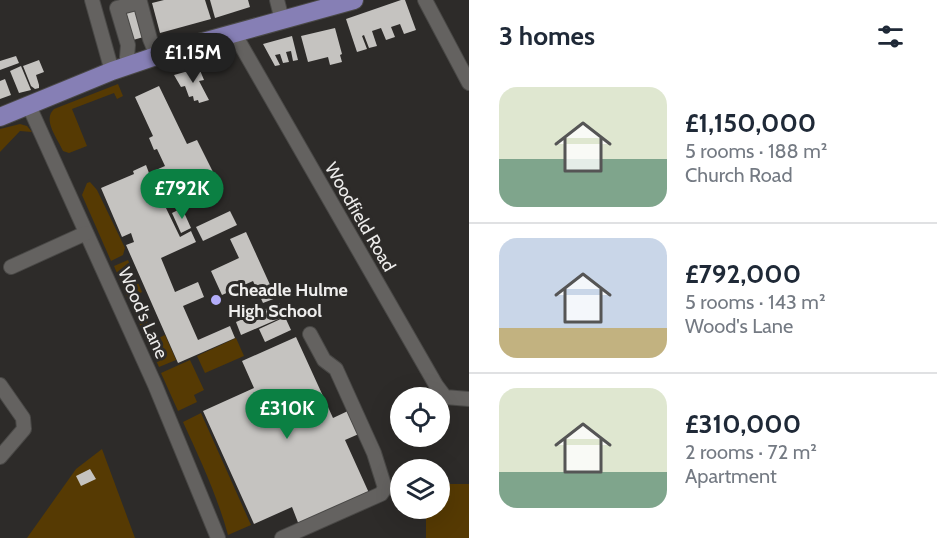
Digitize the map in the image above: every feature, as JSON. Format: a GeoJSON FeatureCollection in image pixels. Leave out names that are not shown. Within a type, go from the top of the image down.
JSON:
{"type":"FeatureCollection","features":[{"type":"Feature","properties":{"kind":"main road"},"geometry":{"type":"LineString","coordinates":[[0,117],[120,68],[354,0]]}},
{"type":"Feature","properties":{"kind":"street"},"geometry":{"type":"LineString","coordinates":[[92,0],[120,68]]}},
{"type":"Feature","properties":{"kind":"street"},"geometry":{"type":"LineString","coordinates":[[277,0],[282,20]]}},
{"type":"Feature","properties":{"kind":"street"},"geometry":{"type":"LineString","coordinates":[[425,0],[469,83]]}},
{"type":"Feature","properties":{"kind":"street"},"geometry":{"type":"LineString","coordinates":[[120,68],[127,57],[128,45],[117,8],[140,2],[157,56]]}},
{"type":"Feature","properties":{"kind":"street","name":"Woodfield Road"},"geometry":{"type":"LineString","coordinates":[[234,33],[436,385],[445,397],[469,399]]}},
{"type":"Feature","properties":{"kind":"street"},"geometry":{"type":"LineString","coordinates":[[128,45],[150,39]]}},
{"type":"Feature","properties":{"kind":"street","name":"Wood's Lane"},"geometry":{"type":"LineString","coordinates":[[29,106],[155,385],[218,538]]}},
{"type":"Feature","properties":{"kind":"street"},"geometry":{"type":"LineString","coordinates":[[11,267],[86,233]]}},
{"type":"Feature","properties":{"kind":"street"},"geometry":{"type":"LineString","coordinates":[[282,538],[381,494],[385,488],[374,453],[336,369],[324,360],[310,334]]}},
{"type":"Feature","properties":{"kind":"street"},"geometry":{"type":"LineString","coordinates":[[0,385],[23,418],[24,429],[0,456]]}},
{"type":"Feature","properties":{"kind":"shaded area"},"geometry":{"type":"Polygon","coordinates":[[[118,84],[123,96],[117,99],[114,93],[72,109],[87,146],[69,153],[63,151],[50,124],[51,113],[54,109],[118,84]]]}},
{"type":"Feature","properties":{"kind":"shaded area"},"geometry":{"type":"Polygon","coordinates":[[[20,124],[27,126],[32,132],[20,131],[0,152],[0,129],[20,124]]]}},
{"type":"Feature","properties":{"kind":"shaded area"},"geometry":{"type":"Polygon","coordinates":[[[90,182],[97,190],[125,248],[123,255],[111,261],[82,195],[87,183],[90,182]]]}},
{"type":"Feature","properties":{"kind":"shaded area"},"geometry":{"type":"Polygon","coordinates":[[[128,260],[142,292],[128,299],[114,266],[128,260]]]}},
{"type":"Feature","properties":{"kind":"shaded area"},"geometry":{"type":"Polygon","coordinates":[[[138,304],[145,310],[148,317],[147,323],[141,327],[131,305],[138,304]]]}},
{"type":"Feature","properties":{"kind":"shaded area"},"geometry":{"type":"Polygon","coordinates":[[[165,335],[176,360],[159,367],[148,343],[165,335]]]}},
{"type":"Feature","properties":{"kind":"shaded area"},"geometry":{"type":"Polygon","coordinates":[[[236,338],[244,356],[205,373],[197,356],[236,338]]]}},
{"type":"Feature","properties":{"kind":"shaded area"},"geometry":{"type":"Polygon","coordinates":[[[190,360],[204,390],[194,395],[197,402],[178,411],[161,373],[190,360]]]}},
{"type":"Feature","properties":{"kind":"shaded area"},"geometry":{"type":"Polygon","coordinates":[[[201,413],[251,525],[228,535],[202,463],[183,422],[201,413]]]}},
{"type":"Feature","properties":{"kind":"shaded area"},"geometry":{"type":"Polygon","coordinates":[[[102,449],[135,538],[27,538],[76,469],[102,449]]]}},
{"type":"Feature","properties":{"kind":"shaded area"},"geometry":{"type":"Polygon","coordinates":[[[450,484],[469,484],[469,538],[426,538],[426,519],[450,519],[450,484]]]}},
{"type":"Feature","properties":{"kind":"building"},"geometry":{"type":"Polygon","coordinates":[[[164,0],[205,0],[211,19],[160,33],[152,3],[164,0]]]}},
{"type":"Feature","properties":{"kind":"building"},"geometry":{"type":"Polygon","coordinates":[[[210,0],[248,0],[250,7],[215,18],[210,0]]]}},
{"type":"Feature","properties":{"kind":"building"},"geometry":{"type":"Polygon","coordinates":[[[405,0],[416,30],[404,34],[400,24],[391,27],[395,37],[386,40],[381,28],[372,31],[377,46],[369,48],[364,35],[362,36],[367,49],[357,52],[346,19],[405,0]]]}},
{"type":"Feature","properties":{"kind":"building"},"geometry":{"type":"Polygon","coordinates":[[[139,8],[147,36],[133,40],[126,11],[139,8]]]}},
{"type":"Feature","properties":{"kind":"building"},"geometry":{"type":"Polygon","coordinates":[[[335,28],[342,62],[330,65],[328,57],[308,62],[301,36],[335,28]]]}},
{"type":"Feature","properties":{"kind":"building"},"geometry":{"type":"Polygon","coordinates":[[[292,36],[298,60],[293,61],[291,51],[286,52],[289,62],[283,63],[280,54],[275,55],[280,65],[275,66],[263,44],[292,36]]]}},
{"type":"Feature","properties":{"kind":"building"},"geometry":{"type":"Polygon","coordinates":[[[16,56],[19,63],[0,70],[0,61],[16,56]]]}},
{"type":"Feature","properties":{"kind":"building"},"geometry":{"type":"Polygon","coordinates":[[[39,60],[44,72],[36,75],[39,88],[35,89],[31,86],[23,66],[39,60]]]}},
{"type":"Feature","properties":{"kind":"building"},"geometry":{"type":"Polygon","coordinates":[[[21,66],[31,90],[19,93],[10,71],[21,66]]]}},
{"type":"Feature","properties":{"kind":"building"},"geometry":{"type":"Polygon","coordinates":[[[199,68],[204,80],[199,81],[209,100],[199,103],[198,100],[194,101],[193,96],[189,97],[185,86],[181,87],[174,75],[199,68]]]}},
{"type":"Feature","properties":{"kind":"building"},"geometry":{"type":"Polygon","coordinates":[[[5,79],[11,95],[0,99],[0,81],[5,79]]]}},
{"type":"Feature","properties":{"kind":"building"},"geometry":{"type":"Polygon","coordinates":[[[159,86],[187,144],[197,140],[213,172],[207,175],[211,185],[165,206],[180,237],[191,231],[196,242],[161,258],[175,292],[198,282],[204,297],[183,306],[198,340],[230,326],[235,338],[178,363],[126,245],[134,242],[131,233],[122,237],[101,188],[134,174],[133,171],[146,165],[149,173],[165,166],[157,149],[154,150],[149,138],[153,136],[135,97],[159,86]]]}},
{"type":"Feature","properties":{"kind":"building"},"geometry":{"type":"Polygon","coordinates":[[[182,208],[191,228],[181,233],[172,213],[182,208]]]}},
{"type":"Feature","properties":{"kind":"building"},"geometry":{"type":"Polygon","coordinates":[[[230,211],[237,225],[203,241],[196,227],[230,211]]]}},
{"type":"Feature","properties":{"kind":"building"},"geometry":{"type":"Polygon","coordinates":[[[246,232],[276,298],[263,303],[253,281],[222,295],[211,271],[239,258],[230,239],[246,232]]]}},
{"type":"Feature","properties":{"kind":"building"},"geometry":{"type":"Polygon","coordinates":[[[279,303],[285,316],[241,335],[236,322],[279,303]]]}},
{"type":"Feature","properties":{"kind":"building"},"geometry":{"type":"Polygon","coordinates":[[[285,317],[291,330],[265,342],[259,329],[285,317]]]}},
{"type":"Feature","properties":{"kind":"building"},"geometry":{"type":"Polygon","coordinates":[[[296,337],[333,418],[350,410],[361,433],[345,440],[369,493],[299,525],[292,507],[254,524],[203,411],[254,388],[242,361],[296,337]]]}},
{"type":"Feature","properties":{"kind":"building"},"geometry":{"type":"Polygon","coordinates":[[[90,469],[96,479],[81,486],[76,476],[90,469]]]}},
{"type":"Feature","properties":{"kind":"place","name":"Cheadle Hulme High School"},"geometry":{"type":"Point","coordinates":[216,300]}}]}
